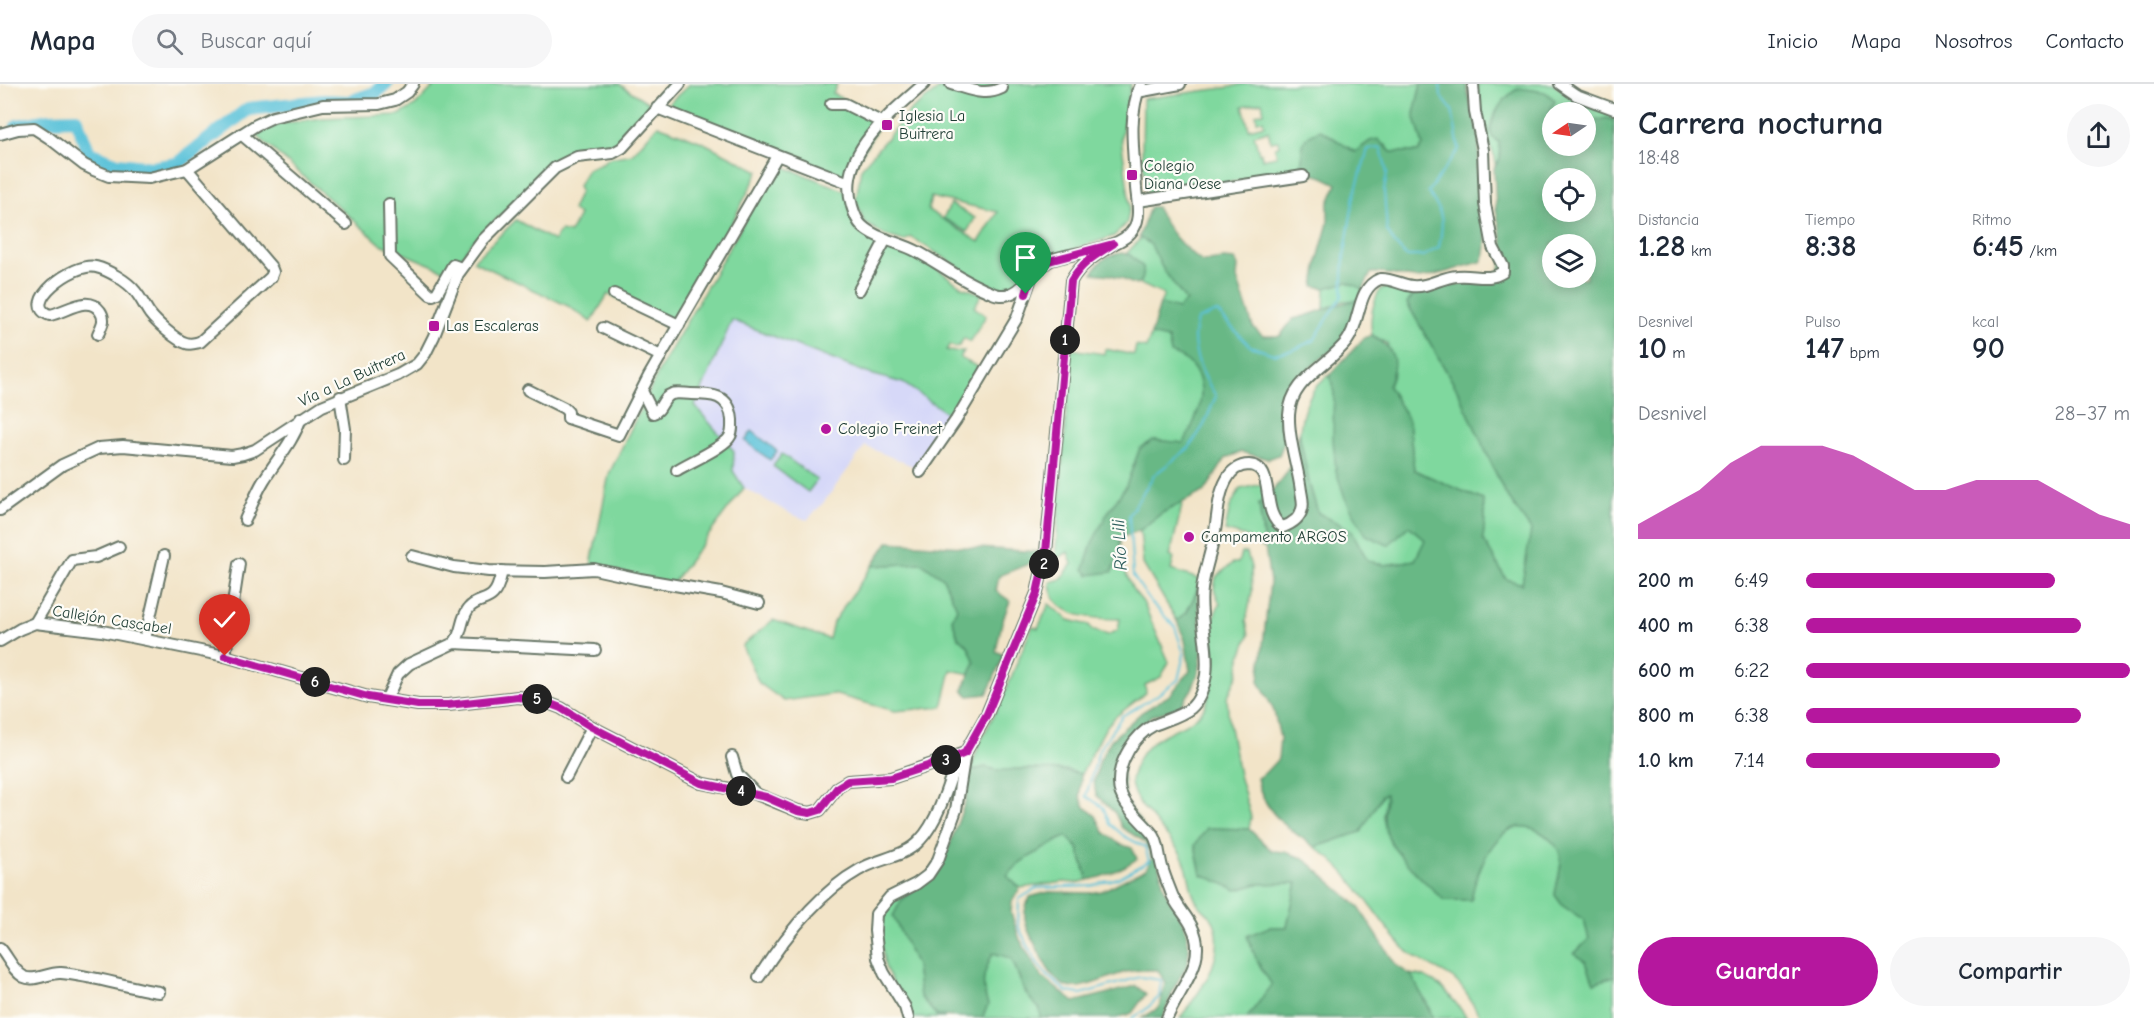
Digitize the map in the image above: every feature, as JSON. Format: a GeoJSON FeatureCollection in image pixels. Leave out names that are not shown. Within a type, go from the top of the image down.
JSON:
{"type":"FeatureCollection","features":[{"type":"Feature","properties":{"kind":"street"},"geometry":{"type":"LineString","coordinates":[[0,134],[34,128],[84,165],[109,176],[150,178],[186,170],[241,134],[273,117],[323,105],[379,104],[395,100],[407,92],[413,84]]}},
{"type":"Feature","properties":{"kind":"street","name":"Vía a La Buitrera"},"geometry":{"type":"LineString","coordinates":[[0,510],[62,465],[99,448],[123,446],[232,456],[243,454],[265,444],[301,418],[340,397],[398,375],[417,364],[435,336],[461,268],[483,240],[555,168],[577,157],[613,153],[622,148],[680,84]]}},
{"type":"Feature","properties":{"kind":"street"},"geometry":{"type":"LineString","coordinates":[[924,84],[881,122],[859,153],[849,183],[850,200],[854,213],[862,225],[886,239],[915,251],[964,281],[999,296],[1018,290],[1049,261],[1113,244]]}},
{"type":"Feature","properties":{"kind":"street"},"geometry":{"type":"LineString","coordinates":[[951,84],[982,93],[992,93],[1002,88]]}},
{"type":"Feature","properties":{"kind":"street"},"geometry":{"type":"LineString","coordinates":[[759,977],[779,945],[817,904],[849,875],[903,853],[920,840],[936,815],[962,755],[987,714],[1037,593],[1046,552],[1071,281],[1077,270],[1087,260],[1122,240],[1134,229],[1138,201],[1132,135],[1139,88],[1180,84]]}},
{"type":"Feature","properties":{"kind":"street"},"geometry":{"type":"LineString","coordinates":[[1167,1018],[1173,1002],[1188,979],[1196,961],[1196,938],[1191,925],[1173,898],[1162,867],[1156,839],[1125,801],[1119,788],[1119,772],[1124,758],[1136,740],[1151,727],[1192,707],[1201,693],[1206,675],[1207,656],[1202,627],[1202,590],[1222,489],[1228,476],[1236,468],[1249,465],[1260,469],[1265,478],[1270,509],[1277,524],[1283,527],[1289,525],[1299,516],[1303,508],[1298,469],[1290,437],[1289,413],[1293,395],[1305,380],[1347,341],[1366,289],[1380,279],[1410,286],[1424,286],[1456,276],[1488,278],[1503,272],[1503,266],[1493,247],[1485,204],[1483,150],[1475,112],[1473,84]]}},
{"type":"Feature","properties":{"kind":"street"},"geometry":{"type":"LineString","coordinates":[[1560,84],[1576,95],[1614,109]]}},
{"type":"Feature","properties":{"kind":"street"},"geometry":{"type":"LineString","coordinates":[[831,104],[845,104],[881,122]]}},
{"type":"Feature","properties":{"kind":"street"},"geometry":{"type":"LineString","coordinates":[[657,108],[849,183]]}},
{"type":"Feature","properties":{"kind":"street"},"geometry":{"type":"LineString","coordinates":[[241,134],[346,224]]}},
{"type":"Feature","properties":{"kind":"street"},"geometry":{"type":"LineString","coordinates":[[528,390],[564,408],[568,412],[568,418],[619,435],[661,356],[777,156]]}},
{"type":"Feature","properties":{"kind":"street"},"geometry":{"type":"LineString","coordinates":[[98,334],[103,324],[102,315],[91,303],[84,303],[50,315],[45,314],[41,308],[40,302],[43,296],[55,283],[74,270],[86,266],[97,267],[129,285],[156,321],[185,343],[192,344],[200,342],[271,277],[273,272],[271,267],[186,170]]}},
{"type":"Feature","properties":{"kind":"street"},"geometry":{"type":"LineString","coordinates":[[1138,201],[1303,176]]}},
{"type":"Feature","properties":{"kind":"street"},"geometry":{"type":"LineString","coordinates":[[389,204],[390,256],[430,294],[433,296],[437,293],[453,265],[461,268]]}},
{"type":"Feature","properties":{"kind":"street"},"geometry":{"type":"LineString","coordinates":[[859,290],[886,239]]}},
{"type":"Feature","properties":{"kind":"street"},"geometry":{"type":"LineString","coordinates":[[920,472],[956,420],[1017,318],[1032,275]]}},
{"type":"Feature","properties":{"kind":"street"},"geometry":{"type":"LineString","coordinates":[[614,294],[680,325]]}},
{"type":"Feature","properties":{"kind":"street"},"geometry":{"type":"LineString","coordinates":[[603,328],[661,356]]}},
{"type":"Feature","properties":{"kind":"street"},"geometry":{"type":"LineString","coordinates":[[642,391],[653,413],[658,411],[668,396],[675,393],[709,394],[719,397],[731,412],[732,430],[729,438],[718,447],[677,470]]}},
{"type":"Feature","properties":{"kind":"street"},"geometry":{"type":"LineString","coordinates":[[340,397],[345,429],[345,460]]}},
{"type":"Feature","properties":{"kind":"street"},"geometry":{"type":"LineString","coordinates":[[245,520],[263,481],[283,454],[301,418]]}},
{"type":"Feature","properties":{"kind":"street"},"geometry":{"type":"LineString","coordinates":[[35,623],[72,560],[96,557],[119,547]]}},
{"type":"Feature","properties":{"kind":"street"},"geometry":{"type":"LineString","coordinates":[[145,639],[164,556]]}},
{"type":"Feature","properties":{"kind":"street"},"geometry":{"type":"LineString","coordinates":[[412,556],[470,569],[545,573],[594,569],[721,593],[759,603]]}},
{"type":"Feature","properties":{"kind":"street"},"geometry":{"type":"LineString","coordinates":[[225,656],[239,564]]}},
{"type":"Feature","properties":{"kind":"street"},"geometry":{"type":"LineString","coordinates":[[386,700],[398,674],[409,664],[454,643],[459,637],[467,609],[475,602],[492,595],[497,589],[502,571]]}},
{"type":"Feature","properties":{"kind":"street","name":"Callejón Cascabel"},"geometry":{"type":"LineString","coordinates":[[0,641],[35,623],[145,639],[225,656],[368,697],[418,705],[448,705],[518,697],[540,700],[561,708],[592,727],[643,751],[701,783],[756,794],[798,811],[810,813],[820,810],[838,787],[848,781],[891,778],[962,755]]}},
{"type":"Feature","properties":{"kind":"street"},"geometry":{"type":"LineString","coordinates":[[454,643],[595,650]]}},
{"type":"Feature","properties":{"kind":"street"},"geometry":{"type":"LineString","coordinates":[[566,777],[592,727]]}},
{"type":"Feature","properties":{"kind":"street"},"geometry":{"type":"LineString","coordinates":[[908,1018],[905,1007],[884,973],[878,958],[876,914],[890,897],[928,875],[938,860],[956,810],[962,755]]}},
{"type":"Feature","properties":{"kind":"street"},"geometry":{"type":"LineString","coordinates":[[732,757],[737,774],[756,794]]}},
{"type":"Feature","properties":{"kind":"street"},"geometry":{"type":"LineString","coordinates":[[0,948],[16,971],[26,978],[55,973],[159,992]]}},
{"type":"Feature","properties":{"kind":"shaded area","name":"Colegio Freinet"},"geometry":{"type":"Polygon","coordinates":[[[732,320],[867,373],[903,383],[947,413],[915,467],[865,446],[824,502],[807,520],[791,514],[744,488],[733,471],[734,451],[695,406],[732,320]]]}},
{"type":"Feature","properties":{"kind":"green space"},"geometry":{"type":"Polygon","coordinates":[[[436,84],[619,84],[652,105],[635,126],[614,146],[597,152],[576,151],[560,160],[470,244],[451,273],[381,244],[256,135],[279,124],[322,118],[399,115],[415,106],[436,84]]]}},
{"type":"Feature","properties":{"kind":"green space"},"geometry":{"type":"Polygon","coordinates":[[[690,84],[837,84],[833,94],[883,119],[847,179],[675,110],[669,103],[690,84]]]}},
{"type":"Feature","properties":{"kind":"green space"},"geometry":{"type":"Polygon","coordinates":[[[946,84],[1131,84],[1121,137],[1130,205],[1127,222],[1114,236],[1074,249],[1017,284],[996,292],[961,278],[962,269],[911,237],[904,241],[884,235],[864,222],[856,200],[861,168],[911,110],[946,84]],[[931,197],[928,210],[979,242],[998,212],[931,197]]]}},
{"type":"Feature","properties":{"kind":"green space"},"geometry":{"type":"Polygon","coordinates":[[[1242,84],[1421,84],[1414,114],[1423,146],[1418,152],[1391,152],[1386,145],[1370,141],[1355,152],[1328,134],[1302,148],[1303,159],[1300,170],[1148,196],[1142,157],[1143,99],[1242,84]],[[1262,102],[1243,106],[1249,129],[1264,125],[1263,120],[1257,121],[1256,114],[1264,112],[1262,102]],[[1268,131],[1254,135],[1262,159],[1277,156],[1275,147],[1279,146],[1278,141],[1271,142],[1268,131]]]}},
{"type":"Feature","properties":{"kind":"green space"},"geometry":{"type":"Polygon","coordinates":[[[1421,84],[1467,84],[1479,143],[1478,180],[1486,235],[1486,246],[1481,262],[1417,278],[1371,273],[1363,289],[1347,282],[1325,288],[1314,286],[1319,255],[1328,223],[1328,205],[1337,184],[1300,170],[1305,141],[1313,133],[1321,130],[1355,152],[1370,141],[1378,139],[1391,152],[1418,152],[1423,145],[1414,114],[1421,84]]]}},
{"type":"Feature","properties":{"kind":"green space"},"geometry":{"type":"Polygon","coordinates":[[[1477,84],[1554,84],[1580,102],[1554,102],[1534,90],[1518,89],[1512,93],[1495,113],[1492,121],[1493,136],[1499,142],[1500,158],[1495,168],[1495,157],[1483,131],[1477,84]]]}},
{"type":"Feature","properties":{"kind":"green space"},"geometry":{"type":"Polygon","coordinates":[[[1519,88],[1545,92],[1555,100],[1554,102],[1542,102],[1542,156],[1596,156],[1596,121],[1607,118],[1614,121],[1614,976],[1594,983],[1586,962],[1574,954],[1589,939],[1584,920],[1563,906],[1555,895],[1561,858],[1554,844],[1542,833],[1527,827],[1514,828],[1503,835],[1485,858],[1478,873],[1471,900],[1444,900],[1401,857],[1388,837],[1384,819],[1386,794],[1382,795],[1361,832],[1315,847],[1286,826],[1271,810],[1260,790],[1257,778],[1278,759],[1280,738],[1274,711],[1259,681],[1270,582],[1259,504],[1282,480],[1291,465],[1299,432],[1309,483],[1318,513],[1351,530],[1368,561],[1385,565],[1415,560],[1425,540],[1409,526],[1388,545],[1366,535],[1345,498],[1336,471],[1333,440],[1334,393],[1330,375],[1364,338],[1372,335],[1386,345],[1393,356],[1393,369],[1388,386],[1409,421],[1414,470],[1483,500],[1485,517],[1483,539],[1506,579],[1522,584],[1531,530],[1505,493],[1459,393],[1407,303],[1418,289],[1459,284],[1499,272],[1503,257],[1503,243],[1496,209],[1494,169],[1500,158],[1499,142],[1493,138],[1490,131],[1500,106],[1519,88]]]}},
{"type":"Feature","properties":{"kind":"green space"},"geometry":{"type":"Polygon","coordinates":[[[1596,108],[1614,113],[1614,121],[1607,118],[1596,121],[1596,108]]]}},
{"type":"Feature","properties":{"kind":"green space"},"geometry":{"type":"Polygon","coordinates":[[[658,125],[702,142],[759,171],[678,325],[608,294],[591,322],[568,306],[473,261],[516,220],[554,241],[560,231],[570,233],[579,215],[572,210],[580,191],[578,186],[587,169],[609,158],[632,154],[658,125]]]}},
{"type":"Feature","properties":{"kind":"green space"},"geometry":{"type":"Polygon","coordinates":[[[777,164],[846,191],[850,210],[881,243],[928,262],[962,287],[982,294],[974,307],[986,316],[970,342],[964,338],[959,346],[950,345],[946,350],[964,351],[960,358],[982,369],[959,407],[947,413],[903,383],[867,373],[732,320],[695,406],[734,451],[733,471],[744,488],[672,584],[591,565],[609,474],[661,367],[777,164]]]}},
{"type":"Feature","properties":{"kind":"green space"},"geometry":{"type":"Polygon","coordinates":[[[951,204],[975,218],[967,232],[943,218],[951,204]]]}},
{"type":"Feature","properties":{"kind":"green space"},"geometry":{"type":"Polygon","coordinates":[[[1150,207],[1156,207],[1176,238],[1202,262],[1235,260],[1238,266],[1237,278],[1253,327],[1263,336],[1280,336],[1293,319],[1360,300],[1344,340],[1304,373],[1292,394],[1285,440],[1279,455],[1268,459],[1241,452],[1226,458],[1205,491],[1162,513],[1140,530],[1120,538],[1120,551],[1112,572],[1089,575],[1084,569],[1092,543],[1107,514],[1126,486],[1140,448],[1154,440],[1184,443],[1200,404],[1200,384],[1191,365],[1171,353],[1168,339],[1151,335],[1160,304],[1178,309],[1186,301],[1163,269],[1151,245],[1139,237],[1150,207]]]}},
{"type":"Feature","properties":{"kind":"green space"},"geometry":{"type":"Polygon","coordinates":[[[1141,238],[1151,245],[1163,269],[1186,301],[1178,309],[1160,304],[1164,295],[1138,283],[1141,281],[1143,267],[1126,254],[1141,238]]]}},
{"type":"Feature","properties":{"kind":"green space"},"geometry":{"type":"Polygon","coordinates":[[[1122,253],[1130,255],[1143,267],[1143,278],[1136,285],[1112,275],[1093,273],[1104,259],[1122,253]]]}},
{"type":"Feature","properties":{"kind":"green space"},"geometry":{"type":"Polygon","coordinates":[[[1347,282],[1363,289],[1360,300],[1343,301],[1324,309],[1325,288],[1347,282]]]}},
{"type":"Feature","properties":{"kind":"green space"},"geometry":{"type":"Polygon","coordinates":[[[1390,286],[1418,289],[1407,303],[1459,393],[1505,493],[1532,530],[1522,584],[1506,579],[1483,539],[1485,517],[1483,500],[1414,470],[1409,421],[1388,386],[1394,373],[1387,343],[1372,335],[1371,328],[1375,300],[1380,289],[1390,286]]]}},
{"type":"Feature","properties":{"kind":"green space"},"geometry":{"type":"Polygon","coordinates":[[[1151,335],[1168,339],[1171,353],[1191,365],[1200,384],[1200,404],[1184,443],[1154,440],[1140,448],[1126,486],[1107,514],[1112,572],[1120,551],[1133,590],[1143,602],[1169,662],[1161,677],[1145,685],[1146,693],[1106,727],[1081,774],[1066,770],[1015,769],[1002,772],[985,767],[971,771],[980,742],[1002,699],[1033,626],[1038,628],[1049,604],[1069,620],[1089,625],[1092,630],[1108,635],[1118,630],[1120,619],[1075,614],[1057,603],[1052,594],[1050,582],[1061,579],[1072,564],[1068,552],[1055,560],[1071,349],[1104,354],[1105,349],[1134,355],[1136,346],[1146,348],[1151,335]]]}},
{"type":"Feature","properties":{"kind":"green space"},"geometry":{"type":"Polygon","coordinates":[[[1330,375],[1334,393],[1333,417],[1409,526],[1425,540],[1415,560],[1385,565],[1368,561],[1351,530],[1318,513],[1303,460],[1300,431],[1309,399],[1323,379],[1330,375]]]}},
{"type":"Feature","properties":{"kind":"green space"},"geometry":{"type":"Polygon","coordinates":[[[782,454],[817,480],[808,492],[773,466],[782,454]]]}},
{"type":"Feature","properties":{"kind":"green space"},"geometry":{"type":"Polygon","coordinates":[[[1262,484],[1272,491],[1259,504],[1263,548],[1247,537],[1225,531],[1230,507],[1240,489],[1262,484]]]}},
{"type":"Feature","properties":{"kind":"green space"},"geometry":{"type":"Polygon","coordinates":[[[1183,501],[1170,556],[1174,558],[1171,570],[1199,579],[1192,602],[1177,621],[1143,564],[1140,530],[1183,501]]]}},
{"type":"Feature","properties":{"kind":"green space"},"geometry":{"type":"Polygon","coordinates":[[[888,542],[1039,552],[1038,560],[999,576],[996,591],[1010,601],[1002,622],[996,651],[1004,655],[987,694],[969,696],[963,690],[975,662],[968,646],[958,637],[952,619],[957,608],[943,578],[922,563],[872,566],[888,542]]]}},
{"type":"Feature","properties":{"kind":"green space"},"geometry":{"type":"Polygon","coordinates":[[[1241,553],[1247,553],[1251,567],[1252,592],[1246,621],[1249,635],[1241,656],[1238,674],[1227,698],[1239,775],[1251,817],[1249,829],[1208,828],[1195,845],[1201,874],[1237,890],[1257,884],[1297,882],[1287,927],[1269,927],[1257,961],[1272,985],[1247,1018],[1180,1018],[1202,988],[1213,965],[1218,941],[1216,928],[1212,919],[1195,899],[1182,856],[1138,801],[1132,789],[1131,779],[1138,760],[1145,750],[1163,736],[1198,716],[1208,700],[1213,654],[1213,622],[1220,604],[1214,589],[1216,577],[1233,563],[1238,563],[1241,553]]]}},
{"type":"Feature","properties":{"kind":"green space"},"geometry":{"type":"Polygon","coordinates":[[[922,563],[943,578],[957,608],[952,619],[958,637],[968,646],[975,662],[970,674],[951,670],[942,707],[895,711],[833,694],[784,701],[759,683],[742,646],[773,620],[829,639],[833,622],[872,566],[922,563]]]}},
{"type":"Feature","properties":{"kind":"green space"},"geometry":{"type":"Polygon","coordinates":[[[1198,589],[1202,653],[1199,672],[1192,689],[1180,707],[1151,716],[1140,726],[1121,755],[1126,802],[1152,838],[1165,891],[1185,925],[1189,947],[1188,963],[1174,988],[1163,1018],[1142,1018],[1159,1008],[1165,983],[1158,970],[1130,971],[1088,985],[1068,987],[1052,975],[1044,962],[1027,927],[1025,910],[1030,897],[1049,892],[1102,891],[1146,869],[1152,858],[1144,841],[1122,828],[1115,813],[1096,795],[1094,781],[1100,760],[1111,740],[1142,712],[1170,695],[1190,671],[1185,640],[1177,621],[1187,612],[1198,589]]]}},
{"type":"Feature","properties":{"kind":"green space"},"geometry":{"type":"Polygon","coordinates":[[[985,767],[996,770],[1050,770],[1081,774],[1080,796],[1085,807],[1096,816],[1104,832],[1120,844],[1132,848],[1137,859],[1114,872],[1088,880],[1078,848],[1066,836],[1022,861],[1007,876],[1020,888],[1012,902],[1011,913],[1020,940],[1042,977],[1074,1002],[1136,986],[1146,994],[1132,1013],[1117,1018],[1041,1018],[1040,1009],[1025,991],[1011,958],[993,953],[984,979],[984,991],[988,1005],[982,1018],[937,1016],[920,996],[916,965],[893,916],[901,901],[935,873],[945,858],[965,802],[971,771],[985,767]]]}},
{"type":"Feature","properties":{"kind":"green space"},"geometry":{"type":"Polygon","coordinates":[[[1386,793],[1383,817],[1391,845],[1444,900],[1471,899],[1478,872],[1493,845],[1503,834],[1514,828],[1527,827],[1542,833],[1551,840],[1561,858],[1555,895],[1563,906],[1584,920],[1589,939],[1574,954],[1586,962],[1594,983],[1614,976],[1614,1018],[1481,1018],[1456,981],[1404,948],[1341,869],[1315,847],[1361,832],[1382,795],[1386,793]]]}},
{"type":"Feature","properties":{"kind":"green space"},"geometry":{"type":"Polygon","coordinates":[[[1207,828],[1249,829],[1272,851],[1285,852],[1303,858],[1358,906],[1396,965],[1412,976],[1433,1018],[1247,1018],[1272,985],[1257,961],[1247,936],[1269,927],[1287,927],[1297,883],[1257,884],[1237,890],[1201,874],[1195,845],[1207,828]]]}},
{"type":"Feature","properties":{"kind":"green space"},"geometry":{"type":"Polygon","coordinates":[[[1067,836],[1078,848],[1088,880],[1020,888],[1006,876],[1022,861],[1067,836]]]}},
{"type":"Feature","properties":{"kind":"green space"},"geometry":{"type":"Polygon","coordinates":[[[916,890],[901,901],[893,916],[916,965],[920,997],[937,1016],[945,1018],[910,1018],[885,967],[878,920],[893,901],[916,890]]]}},
{"type":"Feature","properties":{"kind":"green space"},"geometry":{"type":"Polygon","coordinates":[[[993,953],[1011,958],[1024,991],[1040,1009],[1041,1018],[982,1018],[988,1005],[984,991],[984,979],[993,953]]]}},
{"type":"Feature","properties":{"kind":"green space"},"geometry":{"type":"Polygon","coordinates":[[[1409,974],[1419,975],[1436,983],[1450,996],[1467,1018],[1433,1018],[1427,1003],[1409,974]]]}},
{"type":"Feature","properties":{"kind":"water"},"geometry":{"type":"Polygon","coordinates":[[[752,431],[777,451],[770,460],[745,441],[752,431]]]}},
{"type":"Feature","properties":{"kind":"waterway"},"geometry":{"type":"LineString","coordinates":[[17,126],[48,120],[76,119],[89,153],[118,164],[152,168],[177,164],[248,109],[324,101],[349,102],[375,93],[386,84]]}},
{"type":"Feature","properties":{"kind":"waterway","name":"Río Lili"},"geometry":{"type":"LineString","coordinates":[[1132,1018],[1144,1011],[1159,997],[1161,980],[1140,977],[1081,994],[1067,992],[1038,964],[1018,926],[1019,899],[1037,888],[1091,886],[1118,878],[1149,861],[1145,847],[1124,836],[1110,824],[1103,807],[1086,796],[1099,750],[1122,716],[1178,680],[1184,654],[1175,627],[1150,601],[1133,576],[1129,515],[1154,475],[1189,448],[1204,425],[1216,396],[1201,370],[1195,350],[1197,320],[1217,312],[1250,346],[1273,354],[1293,350],[1314,340],[1342,296],[1344,258],[1354,196],[1368,149],[1381,148],[1387,173],[1384,191],[1387,231],[1395,244],[1406,256],[1424,256],[1439,247],[1442,230],[1440,212],[1428,192],[1459,149],[1452,110],[1441,96],[1440,84]]}},
{"type":"Feature","properties":{"kind":"place","name":"Iglesia La Buitrera"},"geometry":{"type":"Point","coordinates":[887,125]}},
{"type":"Feature","properties":{"kind":"place","name":"Colegio Diana Oese"},"geometry":{"type":"Point","coordinates":[1132,175]}},
{"type":"Feature","properties":{"kind":"place","name":"Las Escaleras"},"geometry":{"type":"Point","coordinates":[434,326]}},
{"type":"Feature","properties":{"kind":"place","name":"Colegio Freinet"},"geometry":{"type":"Point","coordinates":[826,429]}},
{"type":"Feature","properties":{"kind":"place","name":"Campamento ARGOS"},"geometry":{"type":"Point","coordinates":[1189,537]}},
{"type":"Feature","properties":{"kind":"route"},"geometry":{"type":"LineString","coordinates":[[225,656],[368,697],[418,705],[448,705],[518,697],[540,700],[561,708],[668,768],[701,783],[766,797],[798,811],[810,813],[820,810],[838,787],[848,781],[859,779],[876,781],[891,778],[965,753],[987,714],[1037,593],[1046,552],[1052,500],[1071,281],[1077,270],[1087,260],[1113,244],[1049,261],[1032,275],[1026,294]]}}]}
